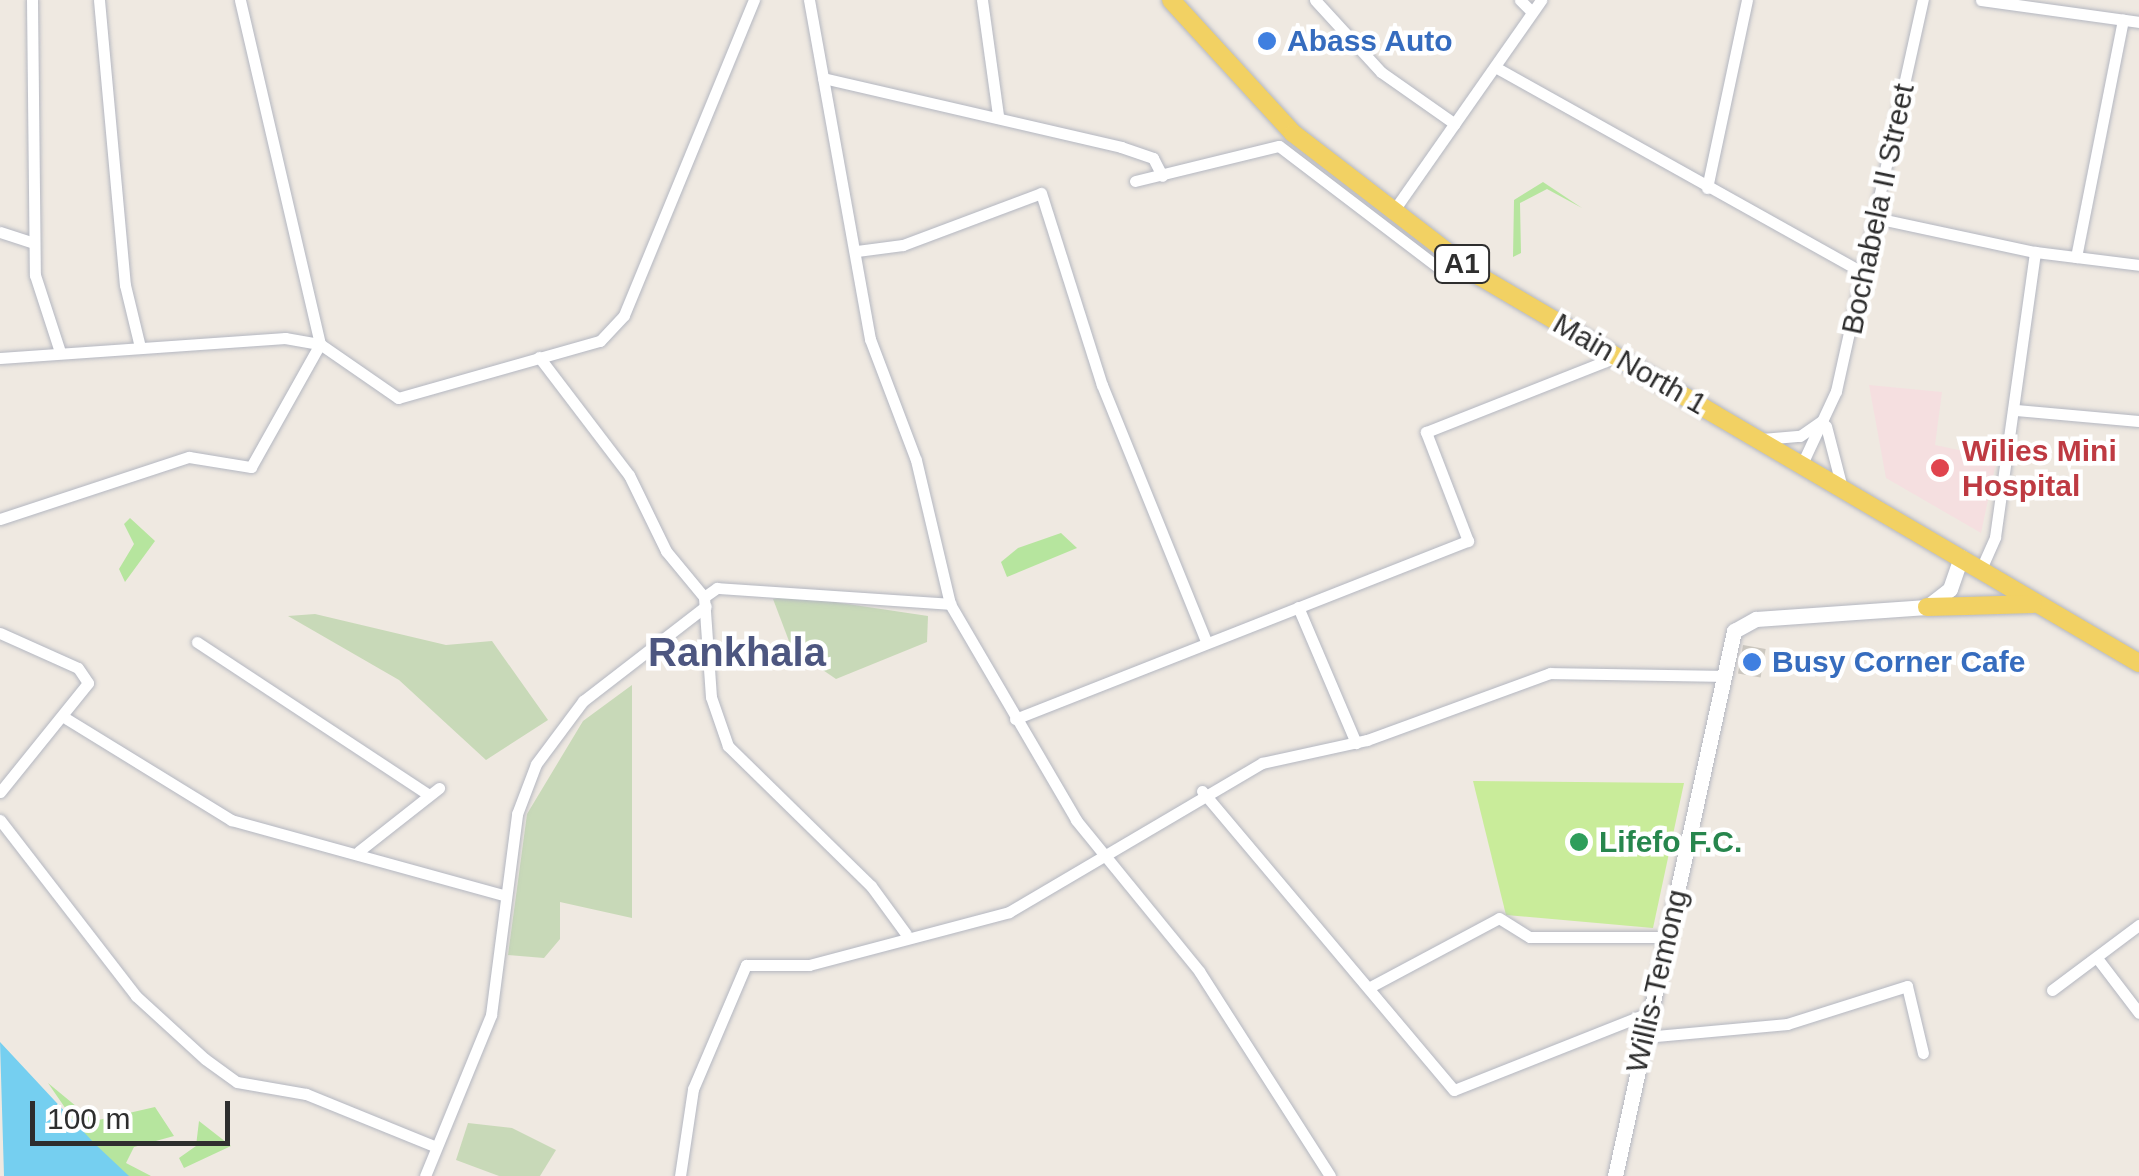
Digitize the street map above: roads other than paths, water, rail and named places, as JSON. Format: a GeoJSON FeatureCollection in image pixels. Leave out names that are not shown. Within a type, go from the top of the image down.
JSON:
{"type":"FeatureCollection","features":[{"type":"Feature","properties":{"kind":"main road","name":"Main North 1"},"geometry":{"type":"LineString","coordinates":[[1171,0],[1293,133],[1392,213],[1479,276],[2139,663]]}},
{"type":"Feature","properties":{"kind":"main road"},"geometry":{"type":"LineString","coordinates":[[1927,607],[1950,589],[1961,557]]}},
{"type":"Feature","properties":{"kind":"main road"},"geometry":{"type":"LineString","coordinates":[[1927,607],[2038,604]]}},
{"type":"Feature","properties":{"kind":"main road","name":"Willis-Temong"},"geometry":{"type":"LineString","coordinates":[[1614,1176],[1723,676],[1744,622],[1927,607]]}},
{"type":"Feature","properties":{"kind":"street"},"geometry":{"type":"LineString","coordinates":[[32,0],[33,243],[42,314],[60,352]]}},
{"type":"Feature","properties":{"kind":"street"},"geometry":{"type":"LineString","coordinates":[[98,0],[123,266],[140,347]]}},
{"type":"Feature","properties":{"kind":"street"},"geometry":{"type":"LineString","coordinates":[[0,519],[188,457],[251,467],[320,344],[240,0]]}},
{"type":"Feature","properties":{"kind":"street"},"geometry":{"type":"LineString","coordinates":[[0,358],[140,347],[320,344],[398,398],[600,341],[624,316],[754,0]]}},
{"type":"Feature","properties":{"kind":"street"},"geometry":{"type":"LineString","coordinates":[[809,0],[870,339],[916,460],[950,604],[1015,719],[1105,856],[1199,971],[1330,1176]]}},
{"type":"Feature","properties":{"kind":"street"},"geometry":{"type":"LineString","coordinates":[[982,0],[998,116]]}},
{"type":"Feature","properties":{"kind":"street"},"geometry":{"type":"LineString","coordinates":[[1315,0],[1381,72],[1454,124]]}},
{"type":"Feature","properties":{"kind":"street"},"geometry":{"type":"LineString","coordinates":[[1520,0],[1532,12]]}},
{"type":"Feature","properties":{"kind":"street"},"geometry":{"type":"LineString","coordinates":[[1392,213],[1542,0]]}},
{"type":"Feature","properties":{"kind":"street"},"geometry":{"type":"LineString","coordinates":[[1708,188],[1747,0]]}},
{"type":"Feature","properties":{"kind":"street","name":"Bochabela II Street"},"geometry":{"type":"LineString","coordinates":[[1802,464],[1827,417],[1865,274],[1923,0]]}},
{"type":"Feature","properties":{"kind":"street"},"geometry":{"type":"LineString","coordinates":[[1980,0],[2139,22]]}},
{"type":"Feature","properties":{"kind":"street"},"geometry":{"type":"LineString","coordinates":[[2076,257],[2123,20]]}},
{"type":"Feature","properties":{"kind":"street"},"geometry":{"type":"LineString","coordinates":[[1495,67],[1865,274]]}},
{"type":"Feature","properties":{"kind":"street"},"geometry":{"type":"LineString","coordinates":[[823,78],[998,116],[1153,158],[1162,176]]}},
{"type":"Feature","properties":{"kind":"street"},"geometry":{"type":"LineString","coordinates":[[1135,181],[1279,146],[1446,273],[1479,276]]}},
{"type":"Feature","properties":{"kind":"street"},"geometry":{"type":"LineString","coordinates":[[857,251],[903,246],[1041,193],[1102,386],[1205,640]]}},
{"type":"Feature","properties":{"kind":"street"},"geometry":{"type":"LineString","coordinates":[[1876,218],[2035,252],[2139,264]]}},
{"type":"Feature","properties":{"kind":"street"},"geometry":{"type":"LineString","coordinates":[[0,232],[33,243]]}},
{"type":"Feature","properties":{"kind":"street"},"geometry":{"type":"LineString","coordinates":[[1982,569],[2016,410],[2035,252]]}},
{"type":"Feature","properties":{"kind":"street"},"geometry":{"type":"LineString","coordinates":[[538,357],[630,475],[684,580],[705,602],[710,697],[728,746],[871,886],[906,934]]}},
{"type":"Feature","properties":{"kind":"street"},"geometry":{"type":"LineString","coordinates":[[1015,719],[1205,640],[1468,541],[1426,432],[1616,357]]}},
{"type":"Feature","properties":{"kind":"street"},"geometry":{"type":"LineString","coordinates":[[2016,410],[2139,421]]}},
{"type":"Feature","properties":{"kind":"street"},"geometry":{"type":"LineString","coordinates":[[1758,439],[1800,436],[1827,417]]}},
{"type":"Feature","properties":{"kind":"street","name":"Bochabela II Street"},"geometry":{"type":"LineString","coordinates":[[1827,417],[1826,451],[1846,490]]}},
{"type":"Feature","properties":{"kind":"street"},"geometry":{"type":"LineString","coordinates":[[425,1176],[490,1015],[523,793],[556,734],[583,701],[717,588],[950,604]]}},
{"type":"Feature","properties":{"kind":"street"},"geometry":{"type":"LineString","coordinates":[[1298,606],[1356,743]]}},
{"type":"Feature","properties":{"kind":"street"},"geometry":{"type":"LineString","coordinates":[[0,633],[87,676],[66,719],[0,792]]}},
{"type":"Feature","properties":{"kind":"street"},"geometry":{"type":"LineString","coordinates":[[197,642],[434,792],[359,851]]}},
{"type":"Feature","properties":{"kind":"street"},"geometry":{"type":"LineString","coordinates":[[680,1176],[693,1089],[737,972],[809,966],[906,934],[1009,912],[1105,856],[1202,791],[1283,756],[1356,743],[1550,673],[1723,676]]}},
{"type":"Feature","properties":{"kind":"street"},"geometry":{"type":"LineString","coordinates":[[66,719],[231,820],[359,851],[506,896]]}},
{"type":"Feature","properties":{"kind":"street"},"geometry":{"type":"LineString","coordinates":[[1202,791],[1459,1092],[1651,1012]]}},
{"type":"Feature","properties":{"kind":"street"},"geometry":{"type":"LineString","coordinates":[[0,820],[136,996],[236,1082],[306,1094],[434,1146]]}},
{"type":"Feature","properties":{"kind":"street"},"geometry":{"type":"LineString","coordinates":[[1370,987],[1498,918],[1530,937],[1667,937]]}},
{"type":"Feature","properties":{"kind":"street"},"geometry":{"type":"LineString","coordinates":[[2052,990],[2139,924]]}},
{"type":"Feature","properties":{"kind":"street"},"geometry":{"type":"LineString","coordinates":[[2097,958],[2139,1013]]}},
{"type":"Feature","properties":{"kind":"street"},"geometry":{"type":"LineString","coordinates":[[1645,1037],[1786,1024],[1907,986],[1923,1052]]}},
{"type":"Feature","properties":{"kind":"water"},"geometry":{"type":"Polygon","coordinates":[[[0,1042],[95,1144],[129,1176],[4,1176],[0,1042]]]}},
{"type":"Feature","properties":{"kind":"place","name":"Abass Auto"},"geometry":{"type":"Point","coordinates":[1267,41]}},
{"type":"Feature","properties":{"kind":"place","name":"Wilies Mini Hospital"},"geometry":{"type":"Point","coordinates":[1940,468]}},
{"type":"Feature","properties":{"kind":"place","name":"Busy Corner Cafe"},"geometry":{"type":"Point","coordinates":[1752,662]}},
{"type":"Feature","properties":{"kind":"place","name":"Lifefo F.C."},"geometry":{"type":"Point","coordinates":[1579,842]}},
{"type":"Feature","properties":{"kind":"district","name":"Rankhala"},"geometry":{"type":"Point","coordinates":[737,652]}}]}
